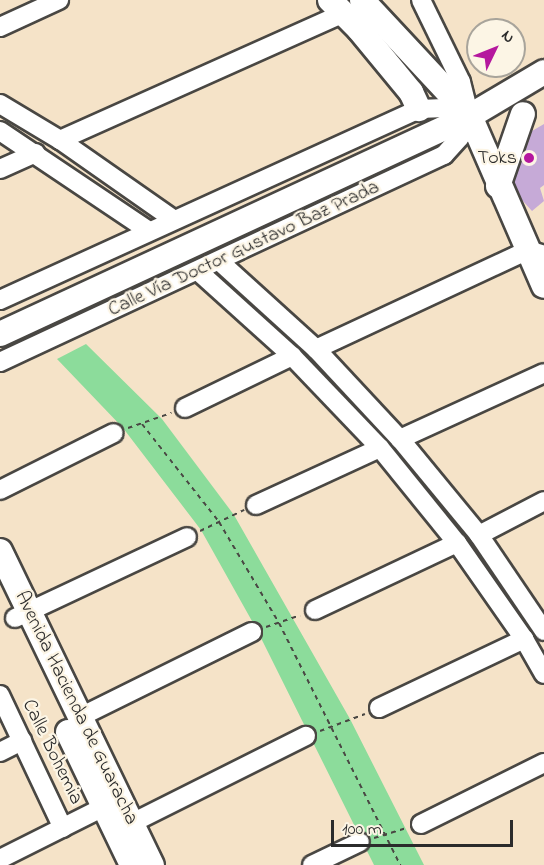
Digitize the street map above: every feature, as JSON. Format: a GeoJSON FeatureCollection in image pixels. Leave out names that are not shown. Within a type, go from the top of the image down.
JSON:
{"type":"FeatureCollection","features":[{"type":"Feature","properties":{"kind":"main road"},"geometry":{"type":"LineString","coordinates":[[345,4],[470,116],[498,186],[536,253],[544,286]]}},
{"type":"Feature","properties":{"kind":"main road"},"geometry":{"type":"LineString","coordinates":[[345,4],[411,92],[419,109]]}},
{"type":"Feature","properties":{"kind":"main road","name":"Calle Vía Doctor Gustavo Baz Prada"},"geometry":{"type":"LineString","coordinates":[[0,333],[470,116],[542,79]]}},
{"type":"Feature","properties":{"kind":"main road"},"geometry":{"type":"LineString","coordinates":[[498,186],[534,111]]}},
{"type":"Feature","properties":{"kind":"main road","name":"Calle Vía Doctor Gustavo Baz Prada"},"geometry":{"type":"LineString","coordinates":[[470,116],[534,111]]}},
{"type":"Feature","properties":{"kind":"main road","name":"Avenida Hacienda de Guaracha"},"geometry":{"type":"LineString","coordinates":[[0,551],[22,615],[104,807],[123,827],[152,865]]}},
{"type":"Feature","properties":{"kind":"main road","name":"Avenida Hacienda de Guaracha"},"geometry":{"type":"LineString","coordinates":[[0,589],[22,615],[80,717],[123,827],[132,865]]}},
{"type":"Feature","properties":{"kind":"street"},"geometry":{"type":"LineString","coordinates":[[0,27],[59,0]]}},
{"type":"Feature","properties":{"kind":"street"},"geometry":{"type":"LineString","coordinates":[[421,0],[462,82],[470,116]]}},
{"type":"Feature","properties":{"kind":"street"},"geometry":{"type":"LineString","coordinates":[[60,140],[345,4]]}},
{"type":"Feature","properties":{"kind":"street"},"geometry":{"type":"LineString","coordinates":[[0,104],[60,140],[173,219]]}},
{"type":"Feature","properties":{"kind":"street","name":"Calle Vía Doctor Gustavo Baz Prada"},"geometry":{"type":"LineString","coordinates":[[0,300],[173,219],[419,109],[445,108],[470,116],[460,137],[444,155],[0,362]]}},
{"type":"Feature","properties":{"kind":"street"},"geometry":{"type":"LineString","coordinates":[[0,131],[149,231]]}},
{"type":"Feature","properties":{"kind":"street"},"geometry":{"type":"LineString","coordinates":[[0,169],[36,153]]}},
{"type":"Feature","properties":{"kind":"street"},"geometry":{"type":"LineString","coordinates":[[316,349],[536,253]]}},
{"type":"Feature","properties":{"kind":"street"},"geometry":{"type":"LineString","coordinates":[[219,261],[316,349],[400,439],[479,535],[544,631]]}},
{"type":"Feature","properties":{"kind":"street"},"geometry":{"type":"LineString","coordinates":[[198,271],[292,356],[380,448],[457,543],[524,639],[544,674]]}},
{"type":"Feature","properties":{"kind":"street"},"geometry":{"type":"LineString","coordinates":[[185,408],[292,356]]}},
{"type":"Feature","properties":{"kind":"street"},"geometry":{"type":"LineString","coordinates":[[400,439],[544,373]]}},
{"type":"Feature","properties":{"kind":"street"},"geometry":{"type":"LineString","coordinates":[[325,390],[340,375]]}},
{"type":"Feature","properties":{"kind":"street"},"geometry":{"type":"LineString","coordinates":[[0,490],[114,433]]}},
{"type":"Feature","properties":{"kind":"street"},"geometry":{"type":"LineString","coordinates":[[256,505],[380,448]]}},
{"type":"Feature","properties":{"kind":"street"},"geometry":{"type":"LineString","coordinates":[[479,535],[544,501]]}},
{"type":"Feature","properties":{"kind":"street"},"geometry":{"type":"LineString","coordinates":[[22,615],[187,537]]}},
{"type":"Feature","properties":{"kind":"street"},"geometry":{"type":"LineString","coordinates":[[315,610],[457,543]]}},
{"type":"Feature","properties":{"kind":"street"},"geometry":{"type":"LineString","coordinates":[[471,564],[482,566],[489,562],[491,555]]}},
{"type":"Feature","properties":{"kind":"street"},"geometry":{"type":"LineString","coordinates":[[508,617],[512,608],[519,605],[529,608]]}},
{"type":"Feature","properties":{"kind":"street"},"geometry":{"type":"LineString","coordinates":[[80,717],[252,632]]}},
{"type":"Feature","properties":{"kind":"street"},"geometry":{"type":"LineString","coordinates":[[379,708],[524,639]]}},
{"type":"Feature","properties":{"kind":"street","name":"Calle Bohemia"},"geometry":{"type":"LineString","coordinates":[[0,695],[63,828]]}},
{"type":"Feature","properties":{"kind":"street"},"geometry":{"type":"LineString","coordinates":[[123,827],[306,736]]}},
{"type":"Feature","properties":{"kind":"street"},"geometry":{"type":"LineString","coordinates":[[0,752],[22,741]]}},
{"type":"Feature","properties":{"kind":"street"},"geometry":{"type":"LineString","coordinates":[[421,824],[544,763]]}},
{"type":"Feature","properties":{"kind":"street"},"geometry":{"type":"LineString","coordinates":[[0,859],[104,807]]}},
{"type":"Feature","properties":{"kind":"street"},"geometry":{"type":"LineString","coordinates":[[312,865],[360,842]]}},
{"type":"Feature","properties":{"kind":"path"},"geometry":{"type":"LineString","coordinates":[[114,433],[185,408]]}},
{"type":"Feature","properties":{"kind":"path"},"geometry":{"type":"LineString","coordinates":[[142,424],[219,522],[279,623],[400,865]]}},
{"type":"Feature","properties":{"kind":"path"},"geometry":{"type":"LineString","coordinates":[[187,537],[256,505]]}},
{"type":"Feature","properties":{"kind":"path"},"geometry":{"type":"LineString","coordinates":[[252,632],[315,610]]}},
{"type":"Feature","properties":{"kind":"path"},"geometry":{"type":"LineString","coordinates":[[306,736],[379,708]]}},
{"type":"Feature","properties":{"kind":"path"},"geometry":{"type":"LineString","coordinates":[[360,842],[421,824]]}},
{"type":"Feature","properties":{"kind":"green space"},"geometry":{"type":"Polygon","coordinates":[[[86,344],[162,419],[234,515],[350,719],[424,865],[374,865],[257,630],[201,530],[123,428],[57,359],[86,344]]]}},
{"type":"Feature","properties":{"kind":"building","name":"Toks"},"geometry":{"type":"Polygon","coordinates":[[[544,124],[544,185],[540,188],[544,201],[532,211],[522,200],[514,182],[532,131],[544,124]]]}},
{"type":"Feature","properties":{"kind":"place","name":"Toks"},"geometry":{"type":"Point","coordinates":[529,158]}}]}
